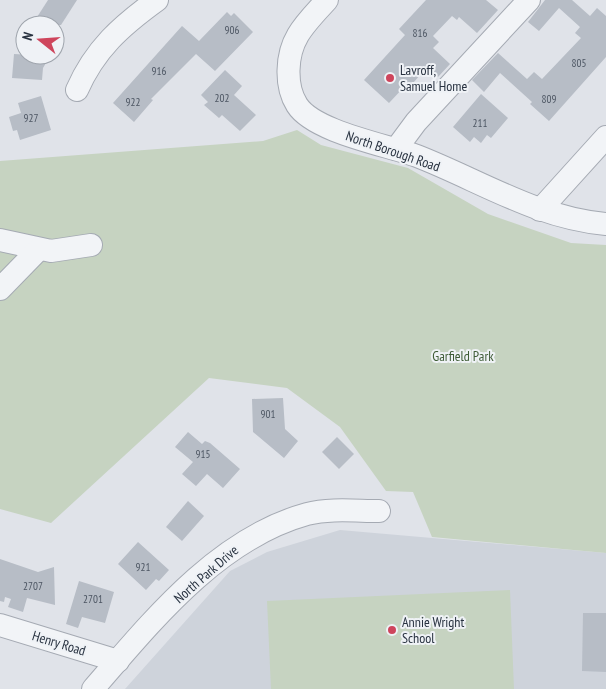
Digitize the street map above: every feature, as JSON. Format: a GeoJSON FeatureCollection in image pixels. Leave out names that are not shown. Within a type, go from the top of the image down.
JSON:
{"type":"FeatureCollection","features":[{"type":"Feature","properties":{"kind":"street"},"geometry":{"type":"LineString","coordinates":[[76,90],[84,72],[100,49],[133,17],[157,0]]}},
{"type":"Feature","properties":{"kind":"street","name":"North Borough Road"},"geometry":{"type":"LineString","coordinates":[[326,0],[297,36],[288,72],[289,88],[297,106],[316,122],[396,149],[540,210],[606,224]]}},
{"type":"Feature","properties":{"kind":"street"},"geometry":{"type":"LineString","coordinates":[[396,149],[416,122],[529,0]]}},
{"type":"Feature","properties":{"kind":"street"},"geometry":{"type":"LineString","coordinates":[[540,210],[606,137]]}},
{"type":"Feature","properties":{"kind":"street"},"geometry":{"type":"LineString","coordinates":[[0,240],[39,249],[64,250],[91,245]]}},
{"type":"Feature","properties":{"kind":"street"},"geometry":{"type":"LineString","coordinates":[[0,290],[39,249]]}},
{"type":"Feature","properties":{"kind":"street","name":"North Park Drive"},"geometry":{"type":"LineString","coordinates":[[93,689],[196,580],[242,543],[278,524],[309,514],[339,510],[379,512]]}},
{"type":"Feature","properties":{"kind":"street","name":"Henry Road"},"geometry":{"type":"LineString","coordinates":[[0,625],[118,661]]}},
{"type":"Feature","properties":{"kind":"shaded area","name":"Annie Wright School"},"geometry":{"type":"Polygon","coordinates":[[[340,530],[606,553],[606,689],[125,689],[230,571],[267,552],[340,530]]]}},
{"type":"Feature","properties":{"kind":"green space","name":"Garfield Park"},"geometry":{"type":"Polygon","coordinates":[[[297,130],[321,145],[408,168],[488,214],[571,243],[606,245],[606,553],[432,537],[413,492],[386,491],[340,427],[287,388],[209,378],[51,523],[0,509],[0,161],[263,141],[297,130]]]}},
{"type":"Feature","properties":{"kind":"green space"},"geometry":{"type":"Polygon","coordinates":[[[510,590],[514,689],[271,689],[267,601],[510,590]]]}},
{"type":"Feature","properties":{"kind":"building"},"geometry":{"type":"Polygon","coordinates":[[[48,0],[77,0],[65,19],[65,15],[38,15],[48,0]]]}},
{"type":"Feature","properties":{"kind":"building"},"geometry":{"type":"Polygon","coordinates":[[[426,0],[486,0],[498,10],[477,33],[459,17],[457,20],[452,16],[433,36],[439,42],[433,48],[450,64],[438,77],[427,67],[407,90],[404,87],[389,103],[364,80],[405,35],[399,29],[426,0]]]}},
{"type":"Feature","properties":{"kind":"building"},"geometry":{"type":"Polygon","coordinates":[[[545,0],[572,0],[590,16],[597,8],[606,16],[606,57],[549,121],[530,104],[532,102],[500,73],[484,92],[472,80],[498,53],[527,79],[534,72],[542,79],[581,38],[575,33],[580,27],[559,8],[539,31],[528,22],[545,0]]]}},
{"type":"Feature","properties":{"kind":"building"},"geometry":{"type":"Polygon","coordinates":[[[227,12],[231,16],[234,13],[253,32],[215,71],[196,54],[151,99],[153,100],[134,122],[113,103],[182,26],[199,41],[227,12]]]}},
{"type":"Feature","properties":{"kind":"building"},"geometry":{"type":"Polygon","coordinates":[[[14,54],[15,65],[45,65],[42,80],[12,78],[14,54]]]}},
{"type":"Feature","properties":{"kind":"building"},"geometry":{"type":"Polygon","coordinates":[[[225,70],[242,86],[234,95],[256,115],[240,131],[222,115],[219,118],[204,105],[208,102],[201,95],[225,70]]]}},
{"type":"Feature","properties":{"kind":"building"},"geometry":{"type":"Polygon","coordinates":[[[481,94],[508,118],[491,138],[487,135],[481,143],[474,137],[470,142],[453,127],[481,94]]]}},
{"type":"Feature","properties":{"kind":"building"},"geometry":{"type":"Polygon","coordinates":[[[41,96],[51,130],[20,140],[17,130],[13,131],[9,117],[21,113],[18,103],[41,96]]]}},
{"type":"Feature","properties":{"kind":"building"},"geometry":{"type":"Polygon","coordinates":[[[283,398],[285,429],[298,441],[284,458],[253,432],[252,399],[283,398]]]}},
{"type":"Feature","properties":{"kind":"building"},"geometry":{"type":"Polygon","coordinates":[[[188,432],[202,444],[205,441],[210,443],[240,469],[223,488],[207,474],[196,486],[182,474],[193,462],[175,447],[188,432]]]}},
{"type":"Feature","properties":{"kind":"building"},"geometry":{"type":"Polygon","coordinates":[[[337,437],[354,454],[339,469],[322,452],[337,437]]]}},
{"type":"Feature","properties":{"kind":"building"},"geometry":{"type":"Polygon","coordinates":[[[188,501],[204,516],[182,541],[166,527],[188,501]]]}},
{"type":"Feature","properties":{"kind":"building"},"geometry":{"type":"Polygon","coordinates":[[[138,542],[169,570],[159,581],[156,579],[146,590],[118,564],[138,542]]]}},
{"type":"Feature","properties":{"kind":"building"},"geometry":{"type":"Polygon","coordinates":[[[0,559],[38,572],[54,567],[55,605],[27,598],[23,612],[8,607],[11,599],[5,597],[4,602],[0,601],[0,559]]]}},
{"type":"Feature","properties":{"kind":"building"},"geometry":{"type":"Polygon","coordinates":[[[79,581],[114,592],[105,623],[82,617],[78,628],[66,624],[79,581]]]}},
{"type":"Feature","properties":{"kind":"building"},"geometry":{"type":"Polygon","coordinates":[[[583,613],[606,613],[606,672],[582,671],[583,613]]]}},
{"type":"Feature","properties":{"kind":"place","name":"Lavroff, Samuel Home"},"geometry":{"type":"Point","coordinates":[390,78]}},
{"type":"Feature","properties":{"kind":"place","name":"Annie Wright School"},"geometry":{"type":"Point","coordinates":[392,630]}}]}
